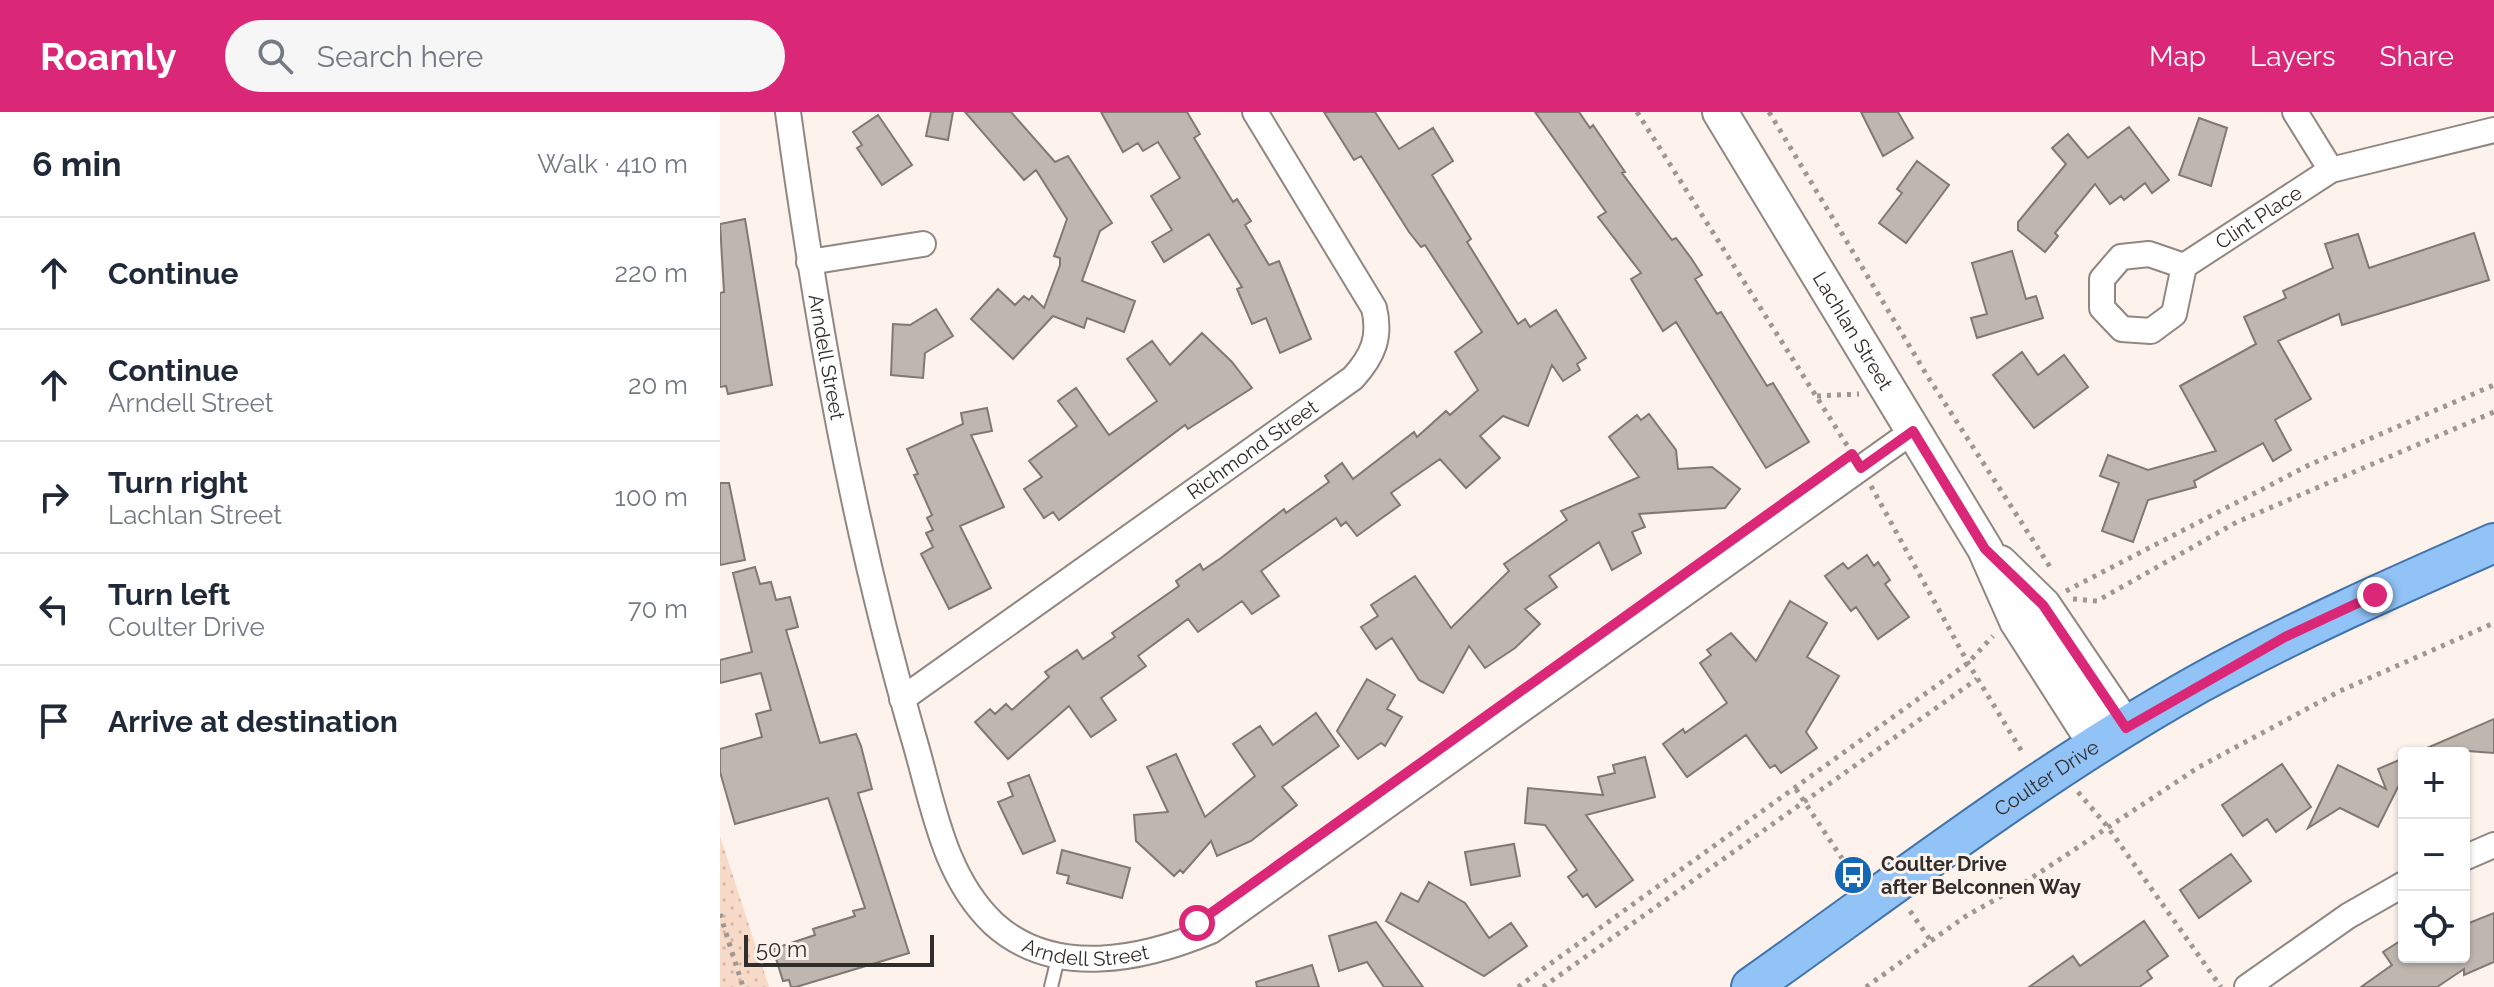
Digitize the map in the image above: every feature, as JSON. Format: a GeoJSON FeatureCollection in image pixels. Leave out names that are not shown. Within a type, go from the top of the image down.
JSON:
{"type":"FeatureCollection","features":[{"type":"Feature","properties":{"kind":"main road","name":"Coulter Drive"},"geometry":{"type":"LineString","coordinates":[[1751,987],[2051,775],[2112,737],[2285,637],[2494,543]]}},
{"type":"Feature","properties":{"kind":"street","name":"Arndell Street"},"geometry":{"type":"LineString","coordinates":[[788,112],[809,262],[849,482],[902,699],[950,861],[968,897],[997,926],[1033,947],[1059,954],[1120,959],[1166,950],[1211,931],[1913,431]]}},
{"type":"Feature","properties":{"kind":"street","name":"Richmond Street"},"geometry":{"type":"LineString","coordinates":[[902,699],[1353,378],[1368,362],[1376,344],[1378,325],[1374,308],[1255,112]]}},
{"type":"Feature","properties":{"kind":"street","name":"Lachlan Street"},"geometry":{"type":"LineString","coordinates":[[1720,112],[1985,549],[2043,605],[2112,737]]}},
{"type":"Feature","properties":{"kind":"street"},"geometry":{"type":"LineString","coordinates":[[2295,112],[2331,170]]}},
{"type":"Feature","properties":{"kind":"street","name":"Clint Place"},"geometry":{"type":"LineString","coordinates":[[2184,266],[2331,170],[2494,130]]}},
{"type":"Feature","properties":{"kind":"street"},"geometry":{"type":"LineString","coordinates":[[809,262],[923,244]]}},
{"type":"Feature","properties":{"kind":"street"},"geometry":{"type":"LineString","coordinates":[[2470,855],[2494,845]]}},
{"type":"Feature","properties":{"kind":"street"},"geometry":{"type":"LineString","coordinates":[[2247,987],[2348,916],[2398,887]]}},
{"type":"Feature","properties":{"kind":"lane"},"geometry":{"type":"LineString","coordinates":[[1051,987],[1059,954]]}},
{"type":"Feature","properties":{"kind":"path"},"geometry":{"type":"LineString","coordinates":[[1637,112],[1861,468],[1977,679],[2029,762],[2076,790],[2107,826],[2221,987]]}},
{"type":"Feature","properties":{"kind":"path"},"geometry":{"type":"LineString","coordinates":[[1769,112],[1928,377],[2066,591],[2309,465],[2494,385]]}},
{"type":"Feature","properties":{"kind":"path"},"geometry":{"type":"LineString","coordinates":[[1816,396],[1872,393]]}},
{"type":"Feature","properties":{"kind":"path"},"geometry":{"type":"LineString","coordinates":[[2056,597],[2097,601],[2237,522],[2494,412]]}},
{"type":"Feature","properties":{"kind":"path"},"geometry":{"type":"LineString","coordinates":[[1866,987],[1931,941],[2199,767],[2340,691],[2494,623]]}},
{"type":"Feature","properties":{"kind":"path"},"geometry":{"type":"LineString","coordinates":[[1518,987],[1968,663],[1987,639]]}},
{"type":"Feature","properties":{"kind":"path"},"geometry":{"type":"LineString","coordinates":[[1543,987],[1977,679]]}},
{"type":"Feature","properties":{"kind":"path"},"geometry":{"type":"LineString","coordinates":[[1796,789],[1853,875]]}},
{"type":"Feature","properties":{"kind":"path"},"geometry":{"type":"LineString","coordinates":[[1905,903],[1931,941]]}},
{"type":"Feature","properties":{"kind":"path"},"geometry":{"type":"LineString","coordinates":[[720,914],[743,987]]}},
{"type":"Feature","properties":{"kind":"shaded area"},"geometry":{"type":"Polygon","coordinates":[[[720,836],[769,987],[720,987],[720,836]]]}},
{"type":"Feature","properties":{"kind":"building"},"geometry":{"type":"Polygon","coordinates":[[[931,112],[953,112],[948,140],[926,136],[931,112]]]}},
{"type":"Feature","properties":{"kind":"building"},"geometry":{"type":"Polygon","coordinates":[[[965,112],[1011,112],[1055,162],[1068,156],[1112,223],[1100,231],[1082,281],[1135,301],[1124,332],[1087,318],[1084,328],[1053,316],[1013,359],[971,319],[998,289],[1015,305],[1024,296],[1029,300],[1032,296],[1044,308],[1060,265],[1060,258],[1054,256],[1067,219],[1036,170],[1024,180],[965,112]]]}},
{"type":"Feature","properties":{"kind":"building"},"geometry":{"type":"Polygon","coordinates":[[[1101,112],[1187,112],[1200,134],[1194,138],[1233,202],[1237,199],[1251,221],[1245,225],[1269,265],[1279,261],[1311,339],[1280,353],[1266,318],[1252,324],[1237,289],[1242,287],[1209,234],[1164,262],[1152,242],[1172,230],[1151,196],[1180,178],[1158,142],[1143,151],[1138,143],[1123,152],[1101,112]]]}},
{"type":"Feature","properties":{"kind":"building"},"geometry":{"type":"Polygon","coordinates":[[[1324,112],[1375,112],[1399,149],[1433,128],[1453,161],[1432,175],[1471,239],[1467,242],[1518,324],[1525,319],[1530,327],[1556,310],[1586,358],[1577,364],[1580,370],[1563,381],[1552,365],[1528,426],[1503,416],[1480,436],[1500,458],[1466,488],[1440,459],[1391,493],[1400,505],[1357,536],[1346,522],[1341,526],[1336,518],[1261,571],[1279,596],[1252,614],[1242,601],[1198,632],[1188,619],[1138,656],[1146,666],[1101,698],[1116,720],[1091,737],[1069,706],[1008,759],[975,722],[990,709],[995,714],[1006,704],[1012,710],[1049,677],[1045,672],[1077,650],[1083,659],[1115,637],[1112,633],[1179,586],[1176,581],[1200,564],[1203,570],[1284,509],[1286,513],[1329,482],[1325,476],[1342,463],[1353,479],[1414,432],[1417,437],[1446,411],[1450,415],[1478,390],[1455,352],[1482,332],[1425,245],[1421,247],[1409,232],[1361,156],[1354,160],[1324,112]]]}},
{"type":"Feature","properties":{"kind":"building"},"geometry":{"type":"Polygon","coordinates":[[[1535,112],[1579,112],[1590,128],[1593,125],[1625,172],[1622,173],[1672,240],[1676,238],[1691,258],[1702,275],[1695,279],[1717,314],[1721,312],[1767,386],[1773,383],[1809,442],[1766,468],[1676,322],[1663,331],[1631,279],[1641,273],[1598,217],[1606,212],[1535,112]]]}},
{"type":"Feature","properties":{"kind":"building"},"geometry":{"type":"Polygon","coordinates":[[[1861,112],[1898,112],[1913,138],[1883,156],[1861,112]]]}},
{"type":"Feature","properties":{"kind":"building"},"geometry":{"type":"Polygon","coordinates":[[[878,115],[912,165],[882,185],[857,148],[862,145],[853,132],[878,115]]]}},
{"type":"Feature","properties":{"kind":"building"},"geometry":{"type":"Polygon","coordinates":[[[2199,118],[2227,128],[2211,186],[2179,175],[2199,118]]]}},
{"type":"Feature","properties":{"kind":"building"},"geometry":{"type":"Polygon","coordinates":[[[2129,127],[2169,180],[2152,193],[2145,183],[2124,200],[2121,196],[2110,204],[2095,184],[2055,233],[2058,236],[2045,252],[2018,230],[2018,222],[2066,164],[2052,148],[2068,134],[2088,158],[2129,127]]]}},
{"type":"Feature","properties":{"kind":"building"},"geometry":{"type":"Polygon","coordinates":[[[1917,161],[1949,185],[1906,243],[1879,223],[1902,193],[1897,189],[1917,161]]]}},
{"type":"Feature","properties":{"kind":"building"},"geometry":{"type":"Polygon","coordinates":[[[745,219],[772,385],[728,394],[726,386],[720,387],[720,293],[724,292],[720,224],[745,219]]]}},
{"type":"Feature","properties":{"kind":"building"},"geometry":{"type":"Polygon","coordinates":[[[2474,233],[2489,280],[2342,325],[2339,314],[2278,341],[2311,399],[2275,420],[2291,450],[2273,461],[2263,443],[2194,481],[2196,487],[2148,500],[2133,542],[2102,531],[2119,483],[2100,476],[2108,455],[2148,470],[2216,451],[2180,386],[2256,344],[2244,317],[2286,298],[2283,291],[2333,268],[2325,244],[2358,234],[2369,268],[2474,233]]]}},
{"type":"Feature","properties":{"kind":"building"},"geometry":{"type":"Polygon","coordinates":[[[2012,251],[2026,299],[2036,296],[2043,318],[1977,338],[1971,318],[1987,314],[1972,263],[2012,251]]]}},
{"type":"Feature","properties":{"kind":"building"},"geometry":{"type":"Polygon","coordinates":[[[936,309],[953,336],[925,353],[923,378],[891,375],[893,324],[910,325],[936,309]]]}},
{"type":"Feature","properties":{"kind":"building"},"geometry":{"type":"Polygon","coordinates":[[[1202,333],[1232,362],[1252,388],[1188,429],[1185,425],[1059,520],[1053,512],[1044,518],[1024,489],[1042,477],[1029,461],[1077,426],[1058,401],[1076,388],[1109,435],[1157,401],[1127,359],[1152,341],[1170,365],[1202,333]]]}},
{"type":"Feature","properties":{"kind":"building"},"geometry":{"type":"Polygon","coordinates":[[[2022,352],[2038,375],[2064,355],[2088,387],[2034,428],[1993,375],[2022,352]]]}},
{"type":"Feature","properties":{"kind":"building"},"geometry":{"type":"Polygon","coordinates":[[[987,408],[992,431],[971,435],[1004,507],[960,526],[991,588],[949,609],[921,554],[933,547],[926,533],[933,530],[927,518],[932,515],[914,475],[918,474],[907,449],[963,424],[961,413],[987,408]]]}},
{"type":"Feature","properties":{"kind":"building"},"geometry":{"type":"Polygon","coordinates":[[[1649,414],[1676,450],[1678,469],[1712,467],[1740,489],[1725,508],[1639,514],[1645,527],[1632,532],[1641,553],[1612,570],[1599,542],[1549,576],[1557,587],[1525,609],[1540,624],[1515,648],[1485,668],[1469,646],[1443,693],[1419,680],[1392,638],[1376,649],[1361,627],[1378,616],[1371,605],[1415,576],[1451,628],[1509,571],[1504,564],[1567,520],[1561,511],[1639,477],[1609,437],[1637,415],[1641,420],[1649,414]]]}},
{"type":"Feature","properties":{"kind":"building"},"geometry":{"type":"Polygon","coordinates":[[[720,483],[729,483],[745,560],[720,565],[720,483]]]}},
{"type":"Feature","properties":{"kind":"building"},"geometry":{"type":"Polygon","coordinates":[[[1867,555],[1874,566],[1878,562],[1890,580],[1885,584],[1909,617],[1878,639],[1856,607],[1851,611],[1825,576],[1843,563],[1848,569],[1867,555]]]}},
{"type":"Feature","properties":{"kind":"building"},"geometry":{"type":"Polygon","coordinates":[[[755,567],[760,584],[771,582],[776,600],[790,597],[798,627],[786,630],[820,743],[856,734],[861,746],[872,789],[858,793],[909,953],[796,987],[791,987],[789,980],[783,981],[773,949],[815,935],[813,929],[855,916],[853,911],[865,908],[828,798],[735,824],[720,772],[720,749],[762,737],[756,714],[771,710],[761,673],[720,683],[720,660],[752,652],[733,573],[755,567]]]}},
{"type":"Feature","properties":{"kind":"building"},"geometry":{"type":"Polygon","coordinates":[[[1790,601],[1827,623],[1807,657],[1839,676],[1806,732],[1817,748],[1781,773],[1775,765],[1770,768],[1746,735],[1687,777],[1663,744],[1683,729],[1685,733],[1727,703],[1700,663],[1711,655],[1707,650],[1731,633],[1756,661],[1790,601]]]}},
{"type":"Feature","properties":{"kind":"building"},"geometry":{"type":"Polygon","coordinates":[[[1367,679],[1395,695],[1387,709],[1402,717],[1385,746],[1381,743],[1358,759],[1337,731],[1367,679]]]}},
{"type":"Feature","properties":{"kind":"building"},"geometry":{"type":"Polygon","coordinates":[[[1316,713],[1339,746],[1282,787],[1297,805],[1251,841],[1217,856],[1211,841],[1183,873],[1180,870],[1174,876],[1136,841],[1134,815],[1168,812],[1147,767],[1176,754],[1205,817],[1255,776],[1233,744],[1260,726],[1273,745],[1316,713]]]}},
{"type":"Feature","properties":{"kind":"building"},"geometry":{"type":"Polygon","coordinates":[[[2494,719],[2494,753],[2470,751],[2470,747],[2429,747],[2494,719]]]}},
{"type":"Feature","properties":{"kind":"building"},"geometry":{"type":"Polygon","coordinates":[[[1645,757],[1655,797],[1586,815],[1633,880],[1596,907],[1587,894],[1583,897],[1568,877],[1577,870],[1545,825],[1525,823],[1528,788],[1603,795],[1598,777],[1615,773],[1613,765],[1645,757]]]}},
{"type":"Feature","properties":{"kind":"building"},"geometry":{"type":"Polygon","coordinates":[[[2398,761],[2398,787],[2378,827],[2340,808],[2308,828],[2338,765],[2386,789],[2378,769],[2398,761]]]}},
{"type":"Feature","properties":{"kind":"building"},"geometry":{"type":"Polygon","coordinates":[[[2282,764],[2311,807],[2276,832],[2267,819],[2243,836],[2222,805],[2282,764]]]}},
{"type":"Feature","properties":{"kind":"building"},"geometry":{"type":"Polygon","coordinates":[[[1029,775],[1055,841],[1023,854],[998,802],[1013,796],[1008,783],[1029,775]]]}},
{"type":"Feature","properties":{"kind":"building"},"geometry":{"type":"Polygon","coordinates":[[[1514,844],[1520,876],[1471,885],[1465,852],[1514,844]]]}},
{"type":"Feature","properties":{"kind":"building"},"geometry":{"type":"Polygon","coordinates":[[[1062,850],[1130,868],[1122,898],[1067,883],[1069,876],[1057,873],[1062,850]]]}},
{"type":"Feature","properties":{"kind":"building"},"geometry":{"type":"Polygon","coordinates":[[[2231,854],[2251,881],[2199,918],[2180,890],[2231,854]]]}},
{"type":"Feature","properties":{"kind":"building"},"geometry":{"type":"Polygon","coordinates":[[[1429,882],[1465,903],[1489,938],[1511,923],[1527,946],[1484,976],[1386,921],[1401,893],[1418,902],[1429,882]]]}},
{"type":"Feature","properties":{"kind":"building"},"geometry":{"type":"Polygon","coordinates":[[[2494,913],[2494,962],[2464,975],[2464,969],[2437,987],[2361,987],[2392,965],[2383,952],[2398,942],[2398,963],[2470,963],[2470,923],[2494,913]]]}},
{"type":"Feature","properties":{"kind":"building"},"geometry":{"type":"Polygon","coordinates":[[[2144,921],[2168,956],[2147,971],[2152,978],[2139,987],[2029,987],[2073,956],[2080,966],[2144,921]]]}},
{"type":"Feature","properties":{"kind":"building"},"geometry":{"type":"Polygon","coordinates":[[[1376,922],[1423,987],[1384,987],[1367,962],[1339,971],[1329,936],[1376,922]]]}},
{"type":"Feature","properties":{"kind":"building"},"geometry":{"type":"Polygon","coordinates":[[[1312,965],[1319,987],[1257,987],[1256,982],[1312,965]]]}},
{"type":"Feature","properties":{"kind":"place","name":"Coulter Drive after Belconnen Way"},"geometry":{"type":"Point","coordinates":[1853,875]}},
{"type":"Feature","properties":{"kind":"route"},"geometry":{"type":"LineString","coordinates":[[1197,923],[1852,454],[1861,468],[1913,431],[1985,549],[2043,605],[2126,728],[2285,637],[2375,595]]}}]}
